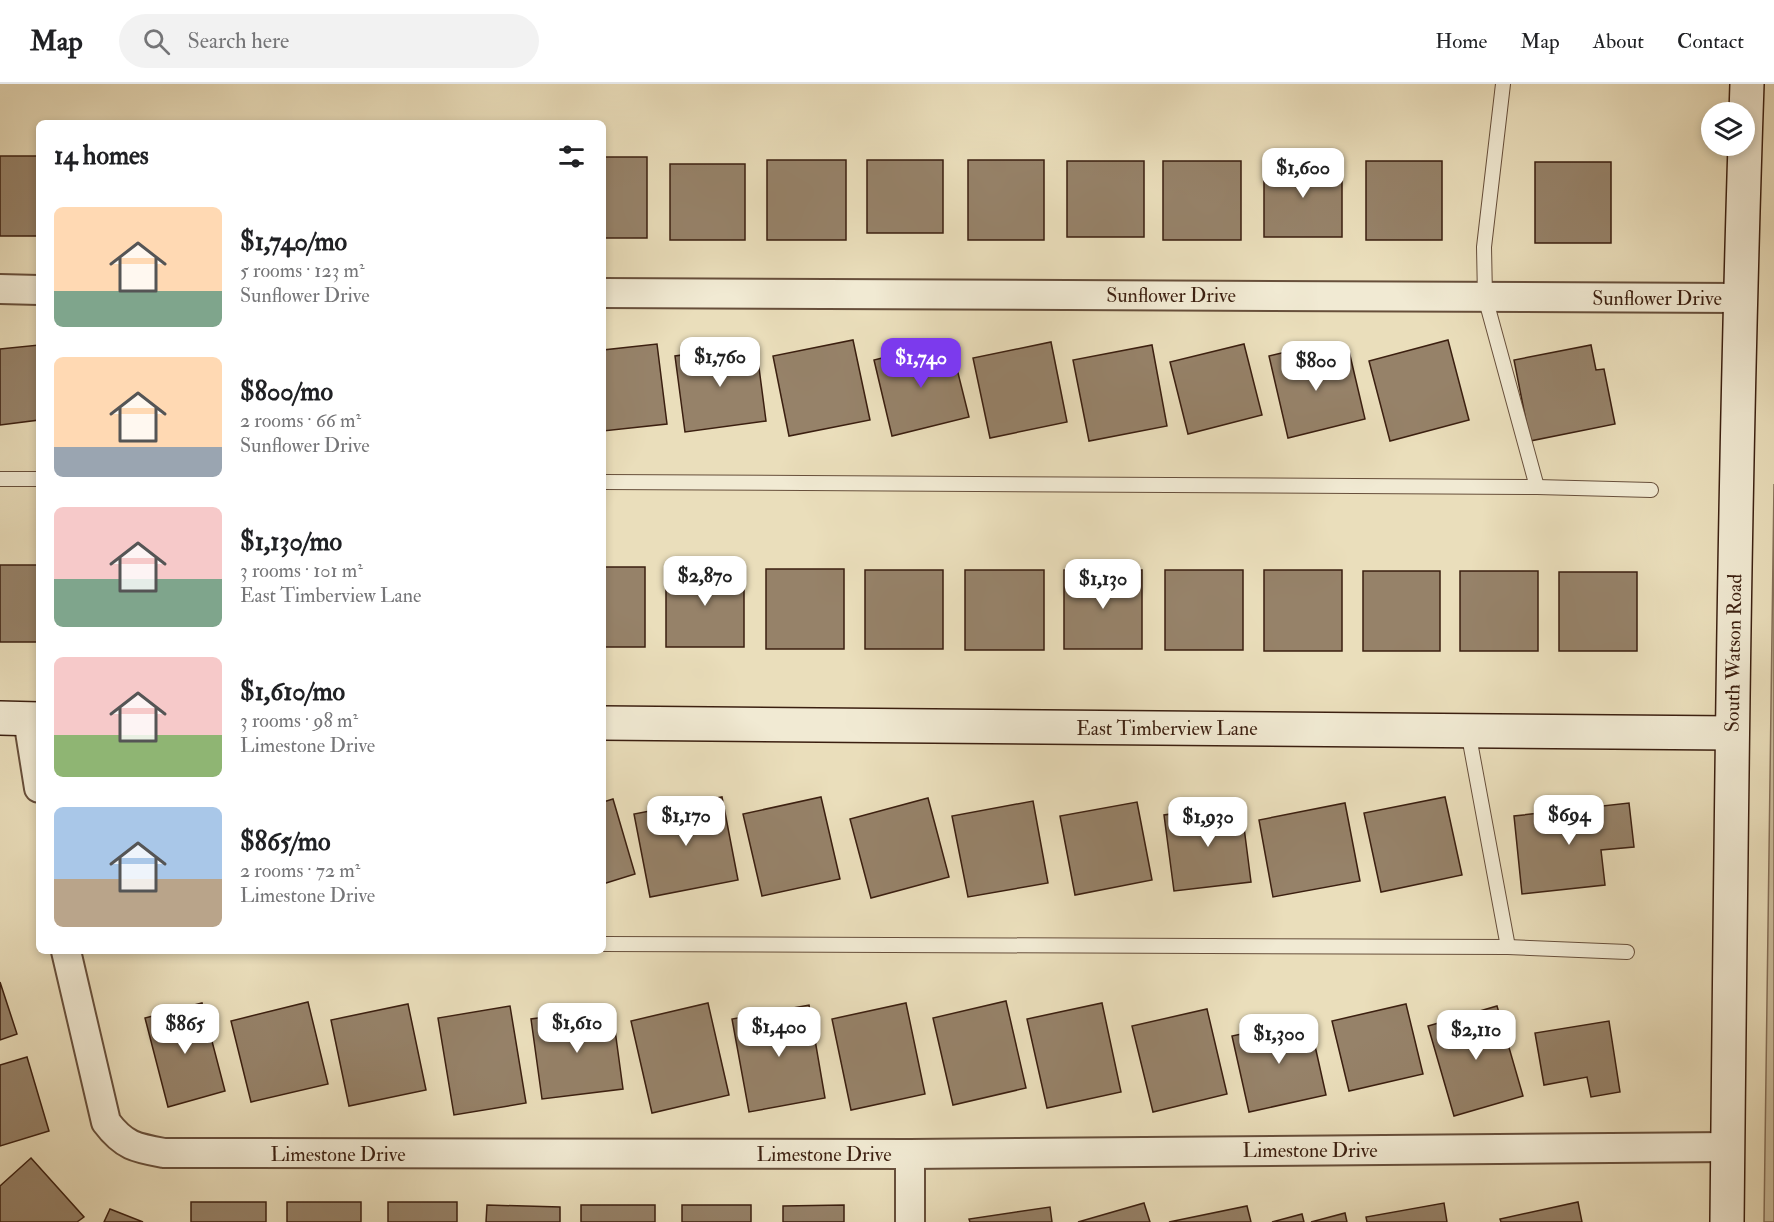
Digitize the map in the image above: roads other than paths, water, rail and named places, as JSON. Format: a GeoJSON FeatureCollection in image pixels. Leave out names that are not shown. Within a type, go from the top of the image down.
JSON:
{"type":"FeatureCollection","features":[{"type":"Feature","properties":{"kind":"main road","name":"South Watson Road"},"geometry":{"type":"LineString","coordinates":[[1727,1222],[1732,733],[1740,298],[1747,84]]}},
{"type":"Feature","properties":{"kind":"main road","name":"East Timberview Lane"},"geometry":{"type":"LineString","coordinates":[[606,723],[1732,733]]}},
{"type":"Feature","properties":{"kind":"street"},"geometry":{"type":"LineString","coordinates":[[0,290],[36,290]]}},
{"type":"Feature","properties":{"kind":"street","name":"Sunflower Drive"},"geometry":{"type":"LineString","coordinates":[[606,292],[1740,298]]}},
{"type":"Feature","properties":{"kind":"street"},"geometry":{"type":"LineString","coordinates":[[22,719],[36,776]]}},
{"type":"Feature","properties":{"kind":"street","name":"Limestone Drive"},"geometry":{"type":"LineString","coordinates":[[67,954],[106,1122],[120,1140],[138,1149],[181,1154],[910,1154],[1728,1147]]}},
{"type":"Feature","properties":{"kind":"street"},"geometry":{"type":"LineString","coordinates":[[910,1154],[910,1222]]}},
{"type":"Feature","properties":{"kind":"lane"},"geometry":{"type":"LineString","coordinates":[[1503,84],[1484,247],[1485,297],[1537,487]]}},
{"type":"Feature","properties":{"kind":"lane"},"geometry":{"type":"LineString","coordinates":[[0,479],[36,479]]}},
{"type":"Feature","properties":{"kind":"lane"},"geometry":{"type":"LineString","coordinates":[[606,482],[1537,487],[1651,490]]}},
{"type":"Feature","properties":{"kind":"lane"},"geometry":{"type":"LineString","coordinates":[[1468,730],[1508,947]]}},
{"type":"Feature","properties":{"kind":"lane"},"geometry":{"type":"LineString","coordinates":[[606,944],[1508,947],[1627,952]]}}]}
